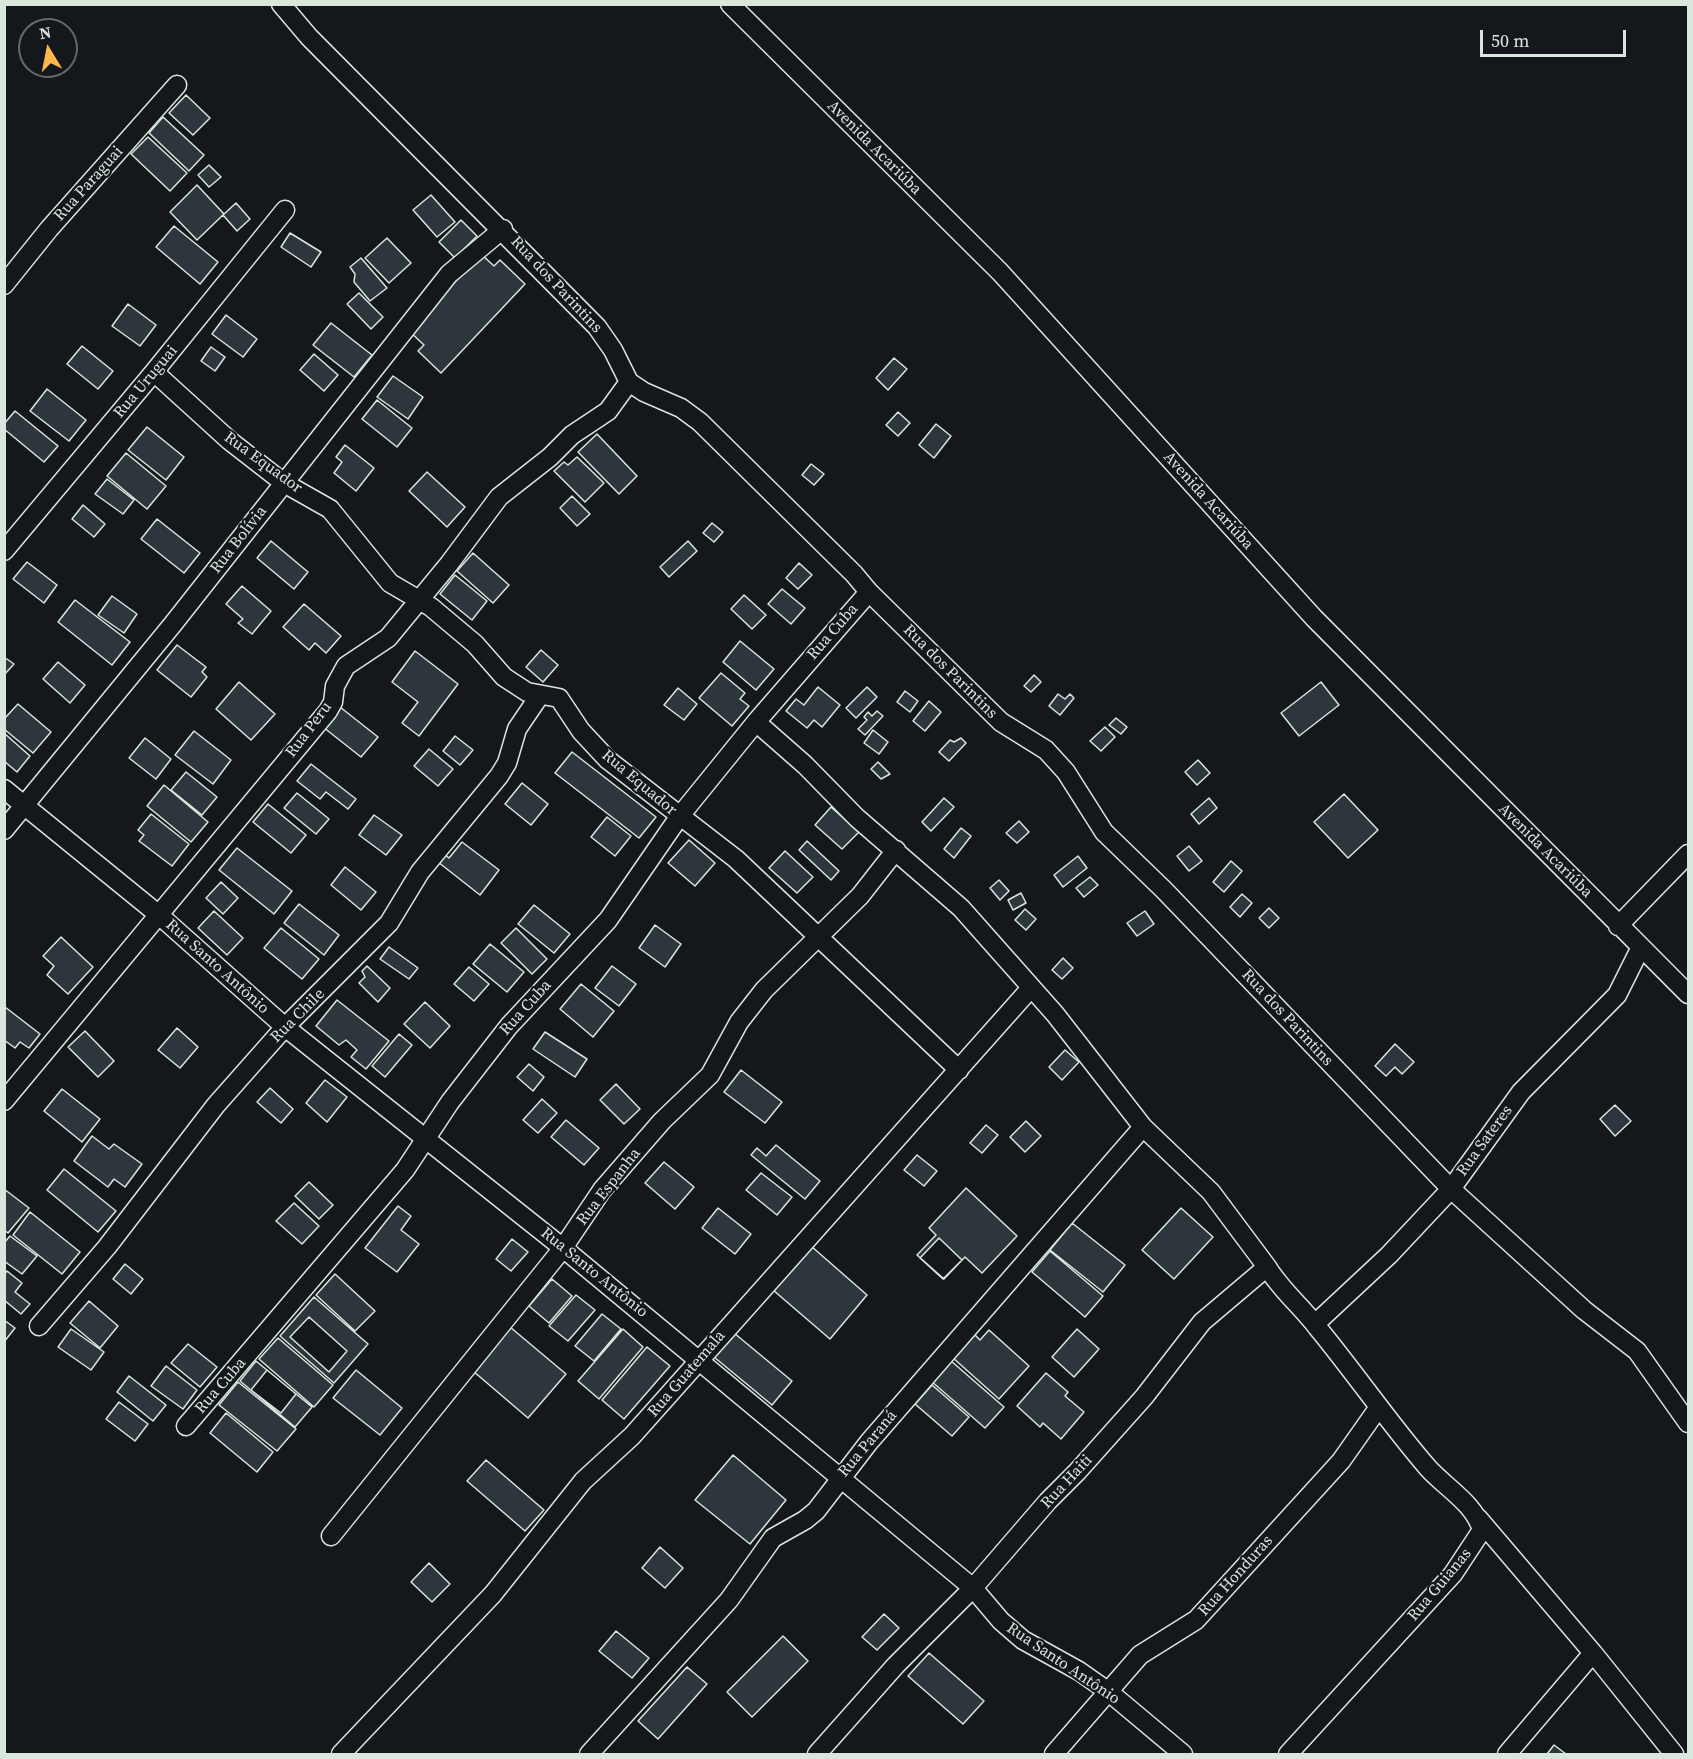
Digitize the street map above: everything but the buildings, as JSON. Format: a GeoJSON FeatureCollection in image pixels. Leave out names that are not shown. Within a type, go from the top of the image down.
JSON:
{"type":"FeatureCollection","features":[{"type":"Feature","properties":{"kind":"street","name":"Rua dos Parintins"},"geometry":{"type":"LineString","coordinates":[[280,4],[309,37],[503,229],[597,327],[613,350],[629,382],[644,392],[681,408],[700,422],[855,574],[869,592],[1000,722],[1053,758],[1082,793],[1094,819],[1104,832],[1172,898],[1451,1189],[1584,1310],[1637,1351],[1689,1424]]}},
{"type":"Feature","properties":{"kind":"street","name":"Avenida Acariúba"},"geometry":{"type":"LineString","coordinates":[[730,4],[1000,272],[1314,618],[1618,926],[1689,994]]}},
{"type":"Feature","properties":{"kind":"street","name":"Rua Paraguai"},"geometry":{"type":"LineString","coordinates":[[4,285],[49,229],[177,85]]}},
{"type":"Feature","properties":{"kind":"street","name":"Rua Uruguai"},"geometry":{"type":"LineString","coordinates":[[4,552],[285,210]]}},
{"type":"Feature","properties":{"kind":"street","name":"Rua Bolívia"},"geometry":{"type":"LineString","coordinates":[[4,830],[449,274],[503,229]]}},
{"type":"Feature","properties":{"kind":"street","name":"Rua Equador"},"geometry":{"type":"LineString","coordinates":[[154,372],[230,441],[284,483],[330,509],[381,575],[401,592],[431,607],[475,645],[504,677],[527,692],[559,698],[581,731],[608,760],[679,817],[730,853],[959,1070]]}},
{"type":"Feature","properties":{"kind":"street","name":"Rua Peru"},"geometry":{"type":"LineString","coordinates":[[4,1101],[328,711],[335,686],[346,666],[388,638],[475,532],[499,497],[550,457],[572,435],[608,411],[629,382]]}},
{"type":"Feature","properties":{"kind":"street","name":"Rua Cuba"},"geometry":{"type":"LineString","coordinates":[[186,1426],[383,1196],[450,1102],[509,1026],[608,920],[679,817],[756,722],[869,592]]}},
{"type":"Feature","properties":{"kind":"street","name":"Rua Chile"},"geometry":{"type":"LineString","coordinates":[[39,1326],[107,1247],[216,1106],[285,1027],[389,923],[420,872],[499,776],[507,763],[517,729],[540,695]]}},
{"type":"Feature","properties":{"kind":"street"},"geometry":{"type":"LineString","coordinates":[[756,722],[805,765],[857,818],[961,908],[1087,1054],[1143,1127],[1211,1192],[1293,1303],[1316,1324],[1430,1470],[1478,1518],[1593,1653],[1674,1755]]}},
{"type":"Feature","properties":{"kind":"street","name":"Rua Santo Antônio"},"geometry":{"type":"LineString","coordinates":[[4,789],[159,915],[285,1027],[699,1359],[973,1588],[1001,1621],[1023,1640],[1071,1666],[1109,1692],[1183,1755]]}},
{"type":"Feature","properties":{"kind":"street","name":"Rua Espanha"},"geometry":{"type":"LineString","coordinates":[[331,1536],[563,1248],[608,1184],[662,1121],[710,1075],[739,1022],[764,990],[821,937],[860,896],[896,850]]}},
{"type":"Feature","properties":{"kind":"street"},"geometry":{"type":"LineString","coordinates":[[1618,926],[1689,854]]}},
{"type":"Feature","properties":{"kind":"street","name":"Rua Sateres"},"geometry":{"type":"LineString","coordinates":[[1316,1324],[1389,1255],[1451,1189],[1521,1092],[1617,995],[1641,947]]}},
{"type":"Feature","properties":{"kind":"street","name":"Rua Guatemala"},"geometry":{"type":"LineString","coordinates":[[341,1755],[493,1594],[583,1481],[632,1436],[1030,989]]}},
{"type":"Feature","properties":{"kind":"street","name":"Rua Paraná"},"geometry":{"type":"LineString","coordinates":[[590,1755],[729,1600],[773,1538],[806,1520],[816,1511],[839,1478],[1143,1127]]}},
{"type":"Feature","properties":{"kind":"street","name":"Rua Haiti"},"geometry":{"type":"LineString","coordinates":[[817,1755],[896,1665],[973,1588],[1143,1396],[1202,1322],[1267,1267]]}},
{"type":"Feature","properties":{"kind":"street","name":"Rua Honduras"},"geometry":{"type":"LineString","coordinates":[[1054,1755],[1140,1655],[1196,1620],[1341,1461],[1379,1407]]}},
{"type":"Feature","properties":{"kind":"street","name":"Rua Guianas"},"geometry":{"type":"LineString","coordinates":[[1288,1755],[1453,1574],[1482,1530],[1478,1518]]}},
{"type":"Feature","properties":{"kind":"street"},"geometry":{"type":"LineString","coordinates":[[1507,1755],[1593,1653]]}}]}
